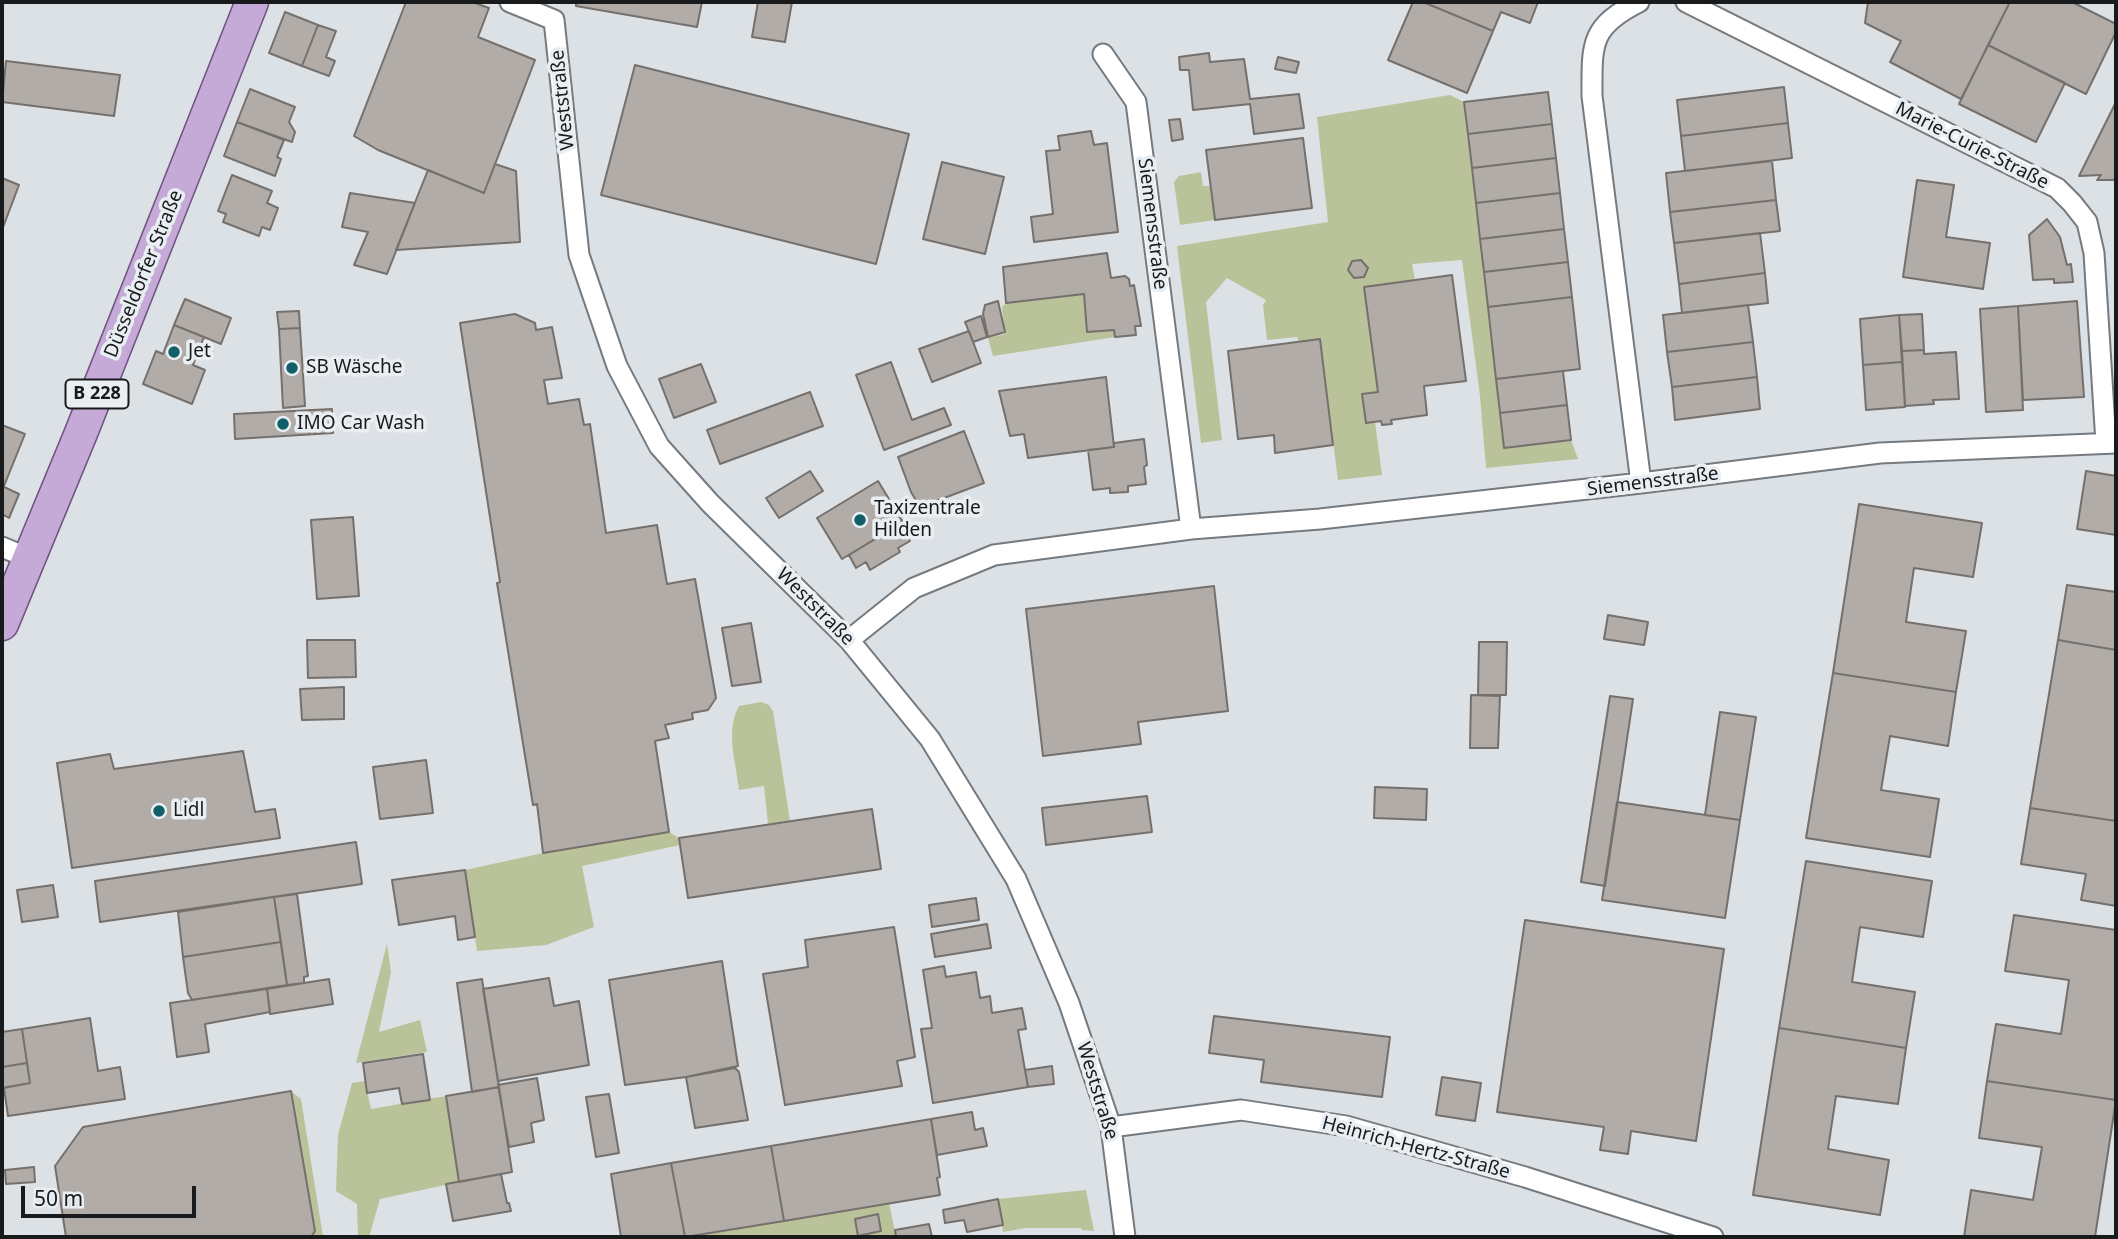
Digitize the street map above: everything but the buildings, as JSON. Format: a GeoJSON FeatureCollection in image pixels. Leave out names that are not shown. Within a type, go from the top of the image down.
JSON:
{"type":"FeatureCollection","features":[{"type":"Feature","properties":{"kind":"main road","name":"Düsseldorfer Straße"},"geometry":{"type":"LineString","coordinates":[[2,624],[15,552],[81,433],[252,2]]}},
{"type":"Feature","properties":{"kind":"street","name":"Weststraße"},"geometry":{"type":"LineString","coordinates":[[510,2],[554,20],[579,255],[617,366],[659,446],[710,503],[849,640],[930,739],[1016,879],[1069,1003],[1111,1128],[1125,1237]]}},
{"type":"Feature","properties":{"kind":"street"},"geometry":{"type":"LineString","coordinates":[[1639,2],[1618,13],[1599,33],[1592,55],[1592,96],[1641,483]]}},
{"type":"Feature","properties":{"kind":"street","name":"Marie-Curie-Straße"},"geometry":{"type":"LineString","coordinates":[[1686,2],[2057,188],[2072,203],[2087,222],[2094,253],[2111,443]]}},
{"type":"Feature","properties":{"kind":"street","name":"Siemensstraße"},"geometry":{"type":"LineString","coordinates":[[1103,54],[1136,102],[1191,529]]}},
{"type":"Feature","properties":{"kind":"street","name":"Siemensstraße"},"geometry":{"type":"LineString","coordinates":[[849,640],[914,588],[994,555],[1191,529],[1320,519],[1880,453],[2111,443]]}},
{"type":"Feature","properties":{"kind":"street","name":"Heinrich-Hertz-Straße"},"geometry":{"type":"LineString","coordinates":[[1111,1128],[1241,1110],[1346,1126],[1525,1177],[1713,1237]]}},
{"type":"Feature","properties":{"kind":"green space"},"geometry":{"type":"Polygon","coordinates":[[[1450,95],[1464,102],[1504,448],[1571,440],[1578,459],[1486,468],[1480,396],[1462,260],[1412,264],[1415,280],[1364,287],[1378,392],[1362,395],[1366,423],[1375,422],[1382,475],[1338,480],[1320,339],[1299,342],[1297,337],[1267,340],[1263,305],[1266,300],[1227,278],[1206,302],[1222,440],[1201,443],[1177,246],[1328,222],[1317,117],[1450,95]]]}},
{"type":"Feature","properties":{"kind":"green space"},"geometry":{"type":"Polygon","coordinates":[[[1201,172],[1203,186],[1210,186],[1215,220],[1180,225],[1174,182],[1179,176],[1201,172]]]}},
{"type":"Feature","properties":{"kind":"green space"},"geometry":{"type":"Polygon","coordinates":[[[1084,294],[1087,332],[1114,330],[1115,337],[993,356],[988,338],[1005,334],[1002,307],[1006,303],[1084,294]]]}},
{"type":"Feature","properties":{"kind":"green space"},"geometry":{"type":"Polygon","coordinates":[[[761,702],[769,705],[773,711],[790,821],[768,824],[764,786],[739,790],[732,736],[735,716],[739,706],[761,702]]]}},
{"type":"Feature","properties":{"kind":"green space"},"geometry":{"type":"Polygon","coordinates":[[[669,832],[679,838],[680,845],[582,866],[594,927],[546,945],[477,951],[465,870],[543,853],[669,832]]]}},
{"type":"Feature","properties":{"kind":"green space"},"geometry":{"type":"Polygon","coordinates":[[[387,944],[391,972],[379,1032],[420,1020],[427,1052],[356,1063],[387,944]]]}},
{"type":"Feature","properties":{"kind":"green space"},"geometry":{"type":"Polygon","coordinates":[[[365,1081],[371,1109],[446,1096],[459,1182],[380,1199],[369,1237],[358,1236],[357,1204],[336,1191],[338,1135],[352,1083],[365,1081]]]}},
{"type":"Feature","properties":{"kind":"green space"},"geometry":{"type":"Polygon","coordinates":[[[291,1091],[301,1099],[323,1237],[311,1237],[315,1231],[291,1091]]]}},
{"type":"Feature","properties":{"kind":"green space"},"geometry":{"type":"Polygon","coordinates":[[[1086,1190],[1094,1231],[1081,1228],[1026,1228],[1003,1232],[998,1199],[1086,1190]]]}},
{"type":"Feature","properties":{"kind":"green space"},"geometry":{"type":"Polygon","coordinates":[[[889,1203],[896,1237],[684,1237],[889,1203]]]}},
{"type":"Feature","properties":{"kind":"place","name":"Jet"},"geometry":{"type":"Point","coordinates":[174,352]}},
{"type":"Feature","properties":{"kind":"place","name":"SB Wäsche"},"geometry":{"type":"Point","coordinates":[292,368]}},
{"type":"Feature","properties":{"kind":"place","name":"IMO Car Wash"},"geometry":{"type":"Point","coordinates":[283,424]}},
{"type":"Feature","properties":{"kind":"place","name":"Taxizentrale Hilden"},"geometry":{"type":"Point","coordinates":[860,520]}},
{"type":"Feature","properties":{"kind":"place","name":"Lidl"},"geometry":{"type":"Point","coordinates":[159,811]}}]}
